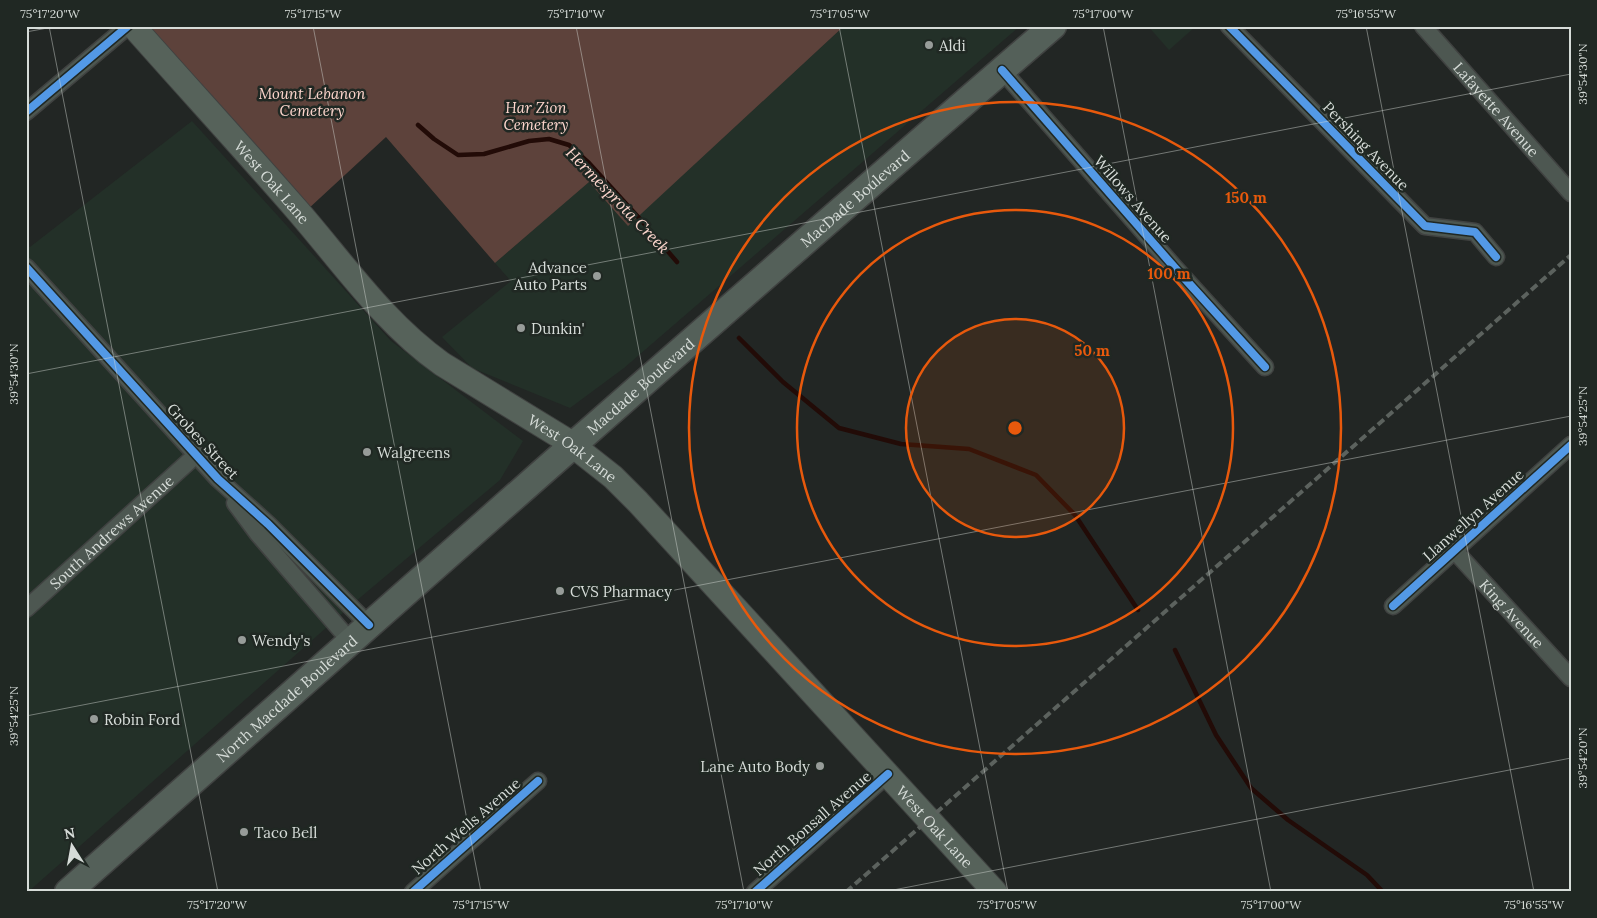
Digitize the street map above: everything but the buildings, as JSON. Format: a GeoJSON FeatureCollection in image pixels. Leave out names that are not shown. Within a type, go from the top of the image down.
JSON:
{"type":"FeatureCollection","features":[{"type":"Feature","properties":{"kind":"main road","name":"West Oak Lane"},"geometry":{"type":"LineString","coordinates":[[133,26],[296,210],[375,304],[429,355],[573,445],[613,477],[995,892]]}},
{"type":"Feature","properties":{"kind":"main road"},"geometry":{"type":"LineString","coordinates":[[1002,70],[1053,26]]}},
{"type":"Feature","properties":{"kind":"main road","name":"MacDade Boulevard"},"geometry":{"type":"LineString","coordinates":[[708,328],[1002,70]]}},
{"type":"Feature","properties":{"kind":"main road","name":"Macdade Boulevard"},"geometry":{"type":"LineString","coordinates":[[573,445],[708,328]]}},
{"type":"Feature","properties":{"kind":"main road","name":"North Macdade Boulevard"},"geometry":{"type":"LineString","coordinates":[[68,892],[573,445]]}},
{"type":"Feature","properties":{"kind":"street"},"geometry":{"type":"LineString","coordinates":[[26,112],[128,26]]}},
{"type":"Feature","properties":{"kind":"street","name":"Pershing Avenue"},"geometry":{"type":"LineString","coordinates":[[1229,26],[1425,226],[1475,232],[1496,258]]}},
{"type":"Feature","properties":{"kind":"street","name":"Lafayette Avenue"},"geometry":{"type":"LineString","coordinates":[[1423,26],[1571,193]]}},
{"type":"Feature","properties":{"kind":"street","name":"Willows Avenue"},"geometry":{"type":"LineString","coordinates":[[1002,70],[1265,367]]}},
{"type":"Feature","properties":{"kind":"street","name":"Grobes Street"},"geometry":{"type":"LineString","coordinates":[[26,267],[218,479],[268,524],[360,634]]}},
{"type":"Feature","properties":{"kind":"street","name":"Llanwellyn Avenue"},"geometry":{"type":"LineString","coordinates":[[1393,606],[1454,550],[1568,452]]}},
{"type":"Feature","properties":{"kind":"street","name":"South Andrews Avenue"},"geometry":{"type":"LineString","coordinates":[[26,610],[196,455]]}},
{"type":"Feature","properties":{"kind":"street","name":"Grobes Street"},"geometry":{"type":"LineString","coordinates":[[218,479],[258,534],[360,634]]}},
{"type":"Feature","properties":{"kind":"street","name":"King Avenue"},"geometry":{"type":"LineString","coordinates":[[1454,550],[1571,678]]}},
{"type":"Feature","properties":{"kind":"street","name":"North Bonsall Avenue"},"geometry":{"type":"LineString","coordinates":[[755,892],[888,774]]}},
{"type":"Feature","properties":{"kind":"street","name":"North Wells Avenue"},"geometry":{"type":"LineString","coordinates":[[412,892],[538,781]]}},
{"type":"Feature","properties":{"kind":"shaded area"},"geometry":{"type":"Polygon","coordinates":[[[844,26],[1020,26],[624,368],[570,408],[472,368],[442,337],[511,281],[495,263],[589,181],[628,225],[844,26]]]}},
{"type":"Feature","properties":{"kind":"shaded area"},"geometry":{"type":"Polygon","coordinates":[[[1148,26],[1196,26],[1169,50],[1148,26]]]}},
{"type":"Feature","properties":{"kind":"shaded area"},"geometry":{"type":"Polygon","coordinates":[[[192,121],[391,341],[523,441],[500,480],[362,596],[26,892],[26,245],[30,247],[192,121]]]}},
{"type":"Feature","properties":{"kind":"green space","name":"Har Zion Cemetery"},"geometry":{"type":"Polygon","coordinates":[[[146,26],[844,26],[628,226],[589,182],[495,263],[386,137],[307,210],[146,26]]]}},
{"type":"Feature","properties":{"kind":"waterway","name":"Hermesprota Creek"},"geometry":{"type":"LineString","coordinates":[[418,125],[434,139],[458,155],[484,154],[529,141],[549,139],[569,145],[589,163],[677,262]]}},
{"type":"Feature","properties":{"kind":"waterway","name":"Hermesprota Creek"},"geometry":{"type":"LineString","coordinates":[[739,338],[783,382],[839,428],[901,444],[969,449],[1036,475],[1075,515],[1138,610]]}},
{"type":"Feature","properties":{"kind":"waterway","name":"Hermesprota Creek"},"geometry":{"type":"LineString","coordinates":[[1175,650],[1216,735],[1251,788],[1288,820],[1367,875],[1383,892]]}},
{"type":"Feature","properties":{"kind":"railway"},"geometry":{"type":"LineString","coordinates":[[846,892],[1571,255]]}},
{"type":"Feature","properties":{"kind":"cycle path"},"geometry":{"type":"LineString","coordinates":[[26,112],[128,26]]}},
{"type":"Feature","properties":{"kind":"cycle path"},"geometry":{"type":"LineString","coordinates":[[1229,26],[1425,226],[1475,232],[1496,257]]}},
{"type":"Feature","properties":{"kind":"cycle path"},"geometry":{"type":"LineString","coordinates":[[1002,70],[1175,268],[1265,367]]}},
{"type":"Feature","properties":{"kind":"cycle path"},"geometry":{"type":"LineString","coordinates":[[26,267],[218,479],[268,524],[369,625]]}},
{"type":"Feature","properties":{"kind":"cycle path"},"geometry":{"type":"LineString","coordinates":[[1393,606],[1571,445]]}},
{"type":"Feature","properties":{"kind":"cycle path"},"geometry":{"type":"LineString","coordinates":[[755,892],[888,774]]}},
{"type":"Feature","properties":{"kind":"cycle path"},"geometry":{"type":"LineString","coordinates":[[413,892],[538,781]]}},
{"type":"Feature","properties":{"kind":"place","name":"Aldi"},"geometry":{"type":"Point","coordinates":[929,45]}},
{"type":"Feature","properties":{"kind":"place","name":"Advance Auto Parts"},"geometry":{"type":"Point","coordinates":[597,276]}},
{"type":"Feature","properties":{"kind":"place","name":"Dunkin'"},"geometry":{"type":"Point","coordinates":[521,328]}},
{"type":"Feature","properties":{"kind":"place","name":"Walgreens"},"geometry":{"type":"Point","coordinates":[367,452]}},
{"type":"Feature","properties":{"kind":"place","name":"CVS Pharmacy"},"geometry":{"type":"Point","coordinates":[560,591]}},
{"type":"Feature","properties":{"kind":"place","name":"Wendy's"},"geometry":{"type":"Point","coordinates":[242,640]}},
{"type":"Feature","properties":{"kind":"place","name":"Robin Ford"},"geometry":{"type":"Point","coordinates":[94,719]}},
{"type":"Feature","properties":{"kind":"place","name":"Lane Auto Body"},"geometry":{"type":"Point","coordinates":[820,766]}},
{"type":"Feature","properties":{"kind":"place","name":"Taco Bell"},"geometry":{"type":"Point","coordinates":[244,832]}},
{"type":"Feature","properties":{"kind":"park label","name":"Mount Lebanon Cemetery"},"geometry":{"type":"Point","coordinates":[312,102]}}]}
